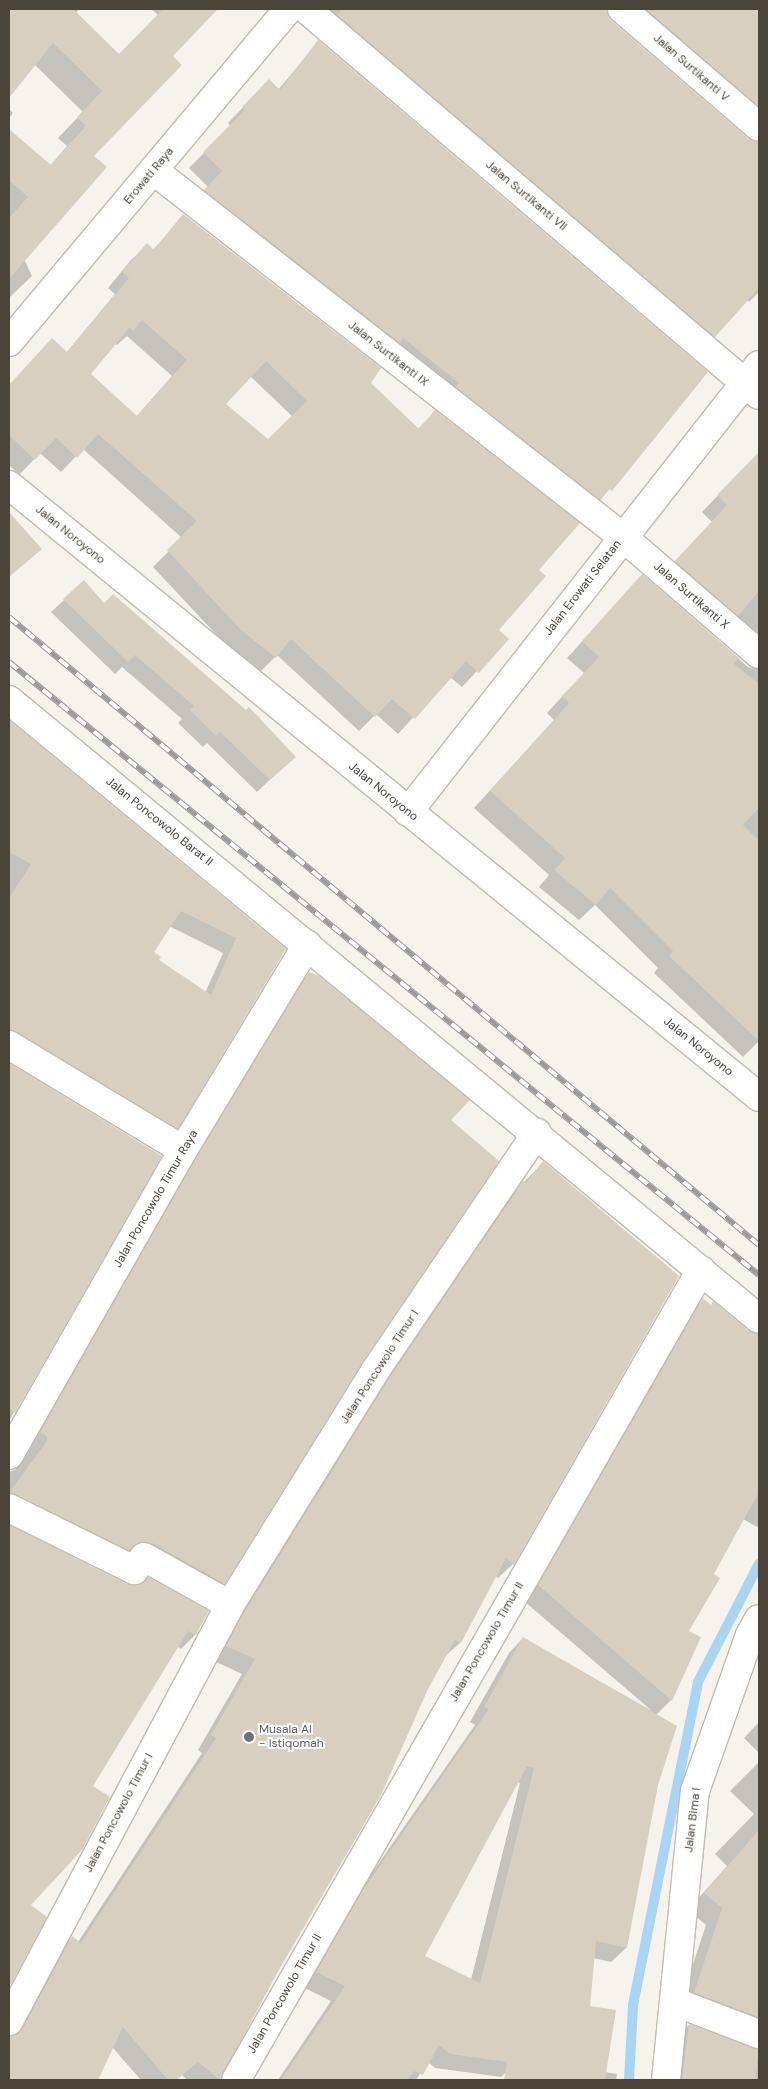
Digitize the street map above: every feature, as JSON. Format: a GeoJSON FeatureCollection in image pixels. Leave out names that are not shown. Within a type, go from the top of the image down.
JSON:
{"type":"FeatureCollection","features":[{"type":"Feature","properties":{"kind":"street","name":"Erowati Raya"},"geometry":{"type":"LineString","coordinates":[[9,342],[288,9]]}},
{"type":"Feature","properties":{"kind":"street","name":"Jalan Surtikanti VII"},"geometry":{"type":"LineString","coordinates":[[306,9],[755,381]]}},
{"type":"Feature","properties":{"kind":"street","name":"Jalan Surtikanti V"},"geometry":{"type":"LineString","coordinates":[[622,9],[759,127]]}},
{"type":"Feature","properties":{"kind":"street","name":"Jalan Surtikanti IX"},"geometry":{"type":"LineString","coordinates":[[153,170],[624,538]]}},
{"type":"Feature","properties":{"kind":"street","name":"Jalan Erowati Selatan"},"geometry":{"type":"LineString","coordinates":[[408,812],[624,538],[755,381]]}},
{"type":"Feature","properties":{"kind":"street","name":"Jalan Noroyono"},"geometry":{"type":"LineString","coordinates":[[9,485],[759,1097]]}},
{"type":"Feature","properties":{"kind":"street","name":"Jalan Surtikanti X"},"geometry":{"type":"LineString","coordinates":[[624,538],[759,654]]}},
{"type":"Feature","properties":{"kind":"street","name":"Jalan Poncowolo Barat II"},"geometry":{"type":"LineString","coordinates":[[9,700],[307,945]]}},
{"type":"Feature","properties":{"kind":"street"},"geometry":{"type":"LineString","coordinates":[[307,945],[537,1133],[759,1319]]}},
{"type":"Feature","properties":{"kind":"street","name":"Jalan Poncowolo Timur Raya"},"geometry":{"type":"LineString","coordinates":[[13,1438],[183,1150],[307,945]]}},
{"type":"Feature","properties":{"kind":"street"},"geometry":{"type":"LineString","coordinates":[[9,1045],[183,1150]]}},
{"type":"Feature","properties":{"kind":"street","name":"Jalan Poncowolo Timur I"},"geometry":{"type":"LineString","coordinates":[[9,2021],[230,1605],[376,1371],[537,1133]]}},
{"type":"Feature","properties":{"kind":"street","name":"Jalan Poncowolo Timur II"},"geometry":{"type":"LineString","coordinates":[[236,2080],[702,1270]]}},
{"type":"Feature","properties":{"kind":"street"},"geometry":{"type":"LineString","coordinates":[[9,1508],[134,1570],[144,1557],[230,1605]]}},
{"type":"Feature","properties":{"kind":"street","name":"Jalan Bima I"},"geometry":{"type":"LineString","coordinates":[[666,2080],[695,1792],[750,1635],[759,1619]]}},
{"type":"Feature","properties":{"kind":"street"},"geometry":{"type":"LineString","coordinates":[[675,2002],[759,2034]]}},
{"type":"Feature","properties":{"kind":"building"},"geometry":{"type":"Polygon","coordinates":[[[9,9],[73,9],[119,54],[163,9],[218,9],[173,56],[182,65],[94,156],[107,167],[9,279],[9,218],[28,197],[9,180],[9,129],[51,165],[86,126],[77,117],[102,91],[53,43],[9,98],[9,9]]]}},
{"type":"Feature","properties":{"kind":"building"},"geometry":{"type":"Polygon","coordinates":[[[342,9],[607,9],[612,21],[749,139],[759,142],[759,288],[715,337],[337,15],[342,9]]]}},
{"type":"Feature","properties":{"kind":"building"},"geometry":{"type":"Polygon","coordinates":[[[646,9],[759,9],[759,107],[646,9]]]}},
{"type":"Feature","properties":{"kind":"building"},"geometry":{"type":"Polygon","coordinates":[[[318,40],[708,372],[612,491],[609,489],[600,500],[456,387],[459,383],[403,338],[400,343],[204,190],[222,171],[203,152],[245,110],[242,107],[269,79],[280,90],[318,40]]]}},
{"type":"Feature","properties":{"kind":"building"},"geometry":{"type":"Polygon","coordinates":[[[183,214],[381,368],[371,383],[419,429],[435,410],[580,523],[539,570],[546,576],[499,630],[509,639],[479,673],[466,661],[415,719],[392,699],[375,717],[291,639],[276,658],[240,629],[167,550],[197,521],[98,434],[77,458],[56,438],[35,460],[9,435],[9,385],[52,338],[67,352],[129,278],[122,272],[147,243],[154,250],[183,214]],[[142,320],[133,331],[129,328],[91,374],[137,416],[187,360],[142,320]],[[266,361],[226,404],[268,439],[307,401],[266,361]]]}},
{"type":"Feature","properties":{"kind":"building"},"geometry":{"type":"Polygon","coordinates":[[[759,452],[759,591],[738,616],[675,561],[727,505],[717,495],[759,452]]]}},
{"type":"Feature","properties":{"kind":"building"},"geometry":{"type":"Polygon","coordinates":[[[9,512],[42,549],[9,577],[9,512]]]}},
{"type":"Feature","properties":{"kind":"building"},"geometry":{"type":"Polygon","coordinates":[[[642,574],[739,658],[734,664],[759,684],[759,808],[743,825],[759,841],[759,1041],[669,956],[673,951],[610,888],[596,905],[554,870],[565,858],[490,791],[569,703],[562,696],[599,657],[582,641],[642,574]]]}},
{"type":"Feature","properties":{"kind":"building"},"geometry":{"type":"Polygon","coordinates":[[[84,580],[104,603],[113,594],[246,710],[249,707],[296,757],[270,780],[220,732],[216,736],[190,710],[194,706],[135,655],[128,662],[63,599],[84,580]]]}},
{"type":"Feature","properties":{"kind":"building"},"geometry":{"type":"Polygon","coordinates":[[[9,720],[286,949],[178,1129],[9,1029],[9,898],[31,864],[9,852],[9,720]],[[181,911],[154,952],[161,957],[159,960],[211,995],[236,938],[181,911]]]}},
{"type":"Feature","properties":{"kind":"building"},"geometry":{"type":"Polygon","coordinates":[[[309,972],[319,976],[470,1100],[451,1120],[499,1161],[362,1363],[225,1584],[152,1543],[138,1543],[129,1550],[9,1493],[47,1441],[47,1437],[40,1432],[196,1158],[309,972]]]}},
{"type":"Feature","properties":{"kind":"building"},"geometry":{"type":"Polygon","coordinates":[[[9,1063],[162,1156],[15,1413],[9,1408],[9,1063]]]}},
{"type":"Feature","properties":{"kind":"building"},"geometry":{"type":"Polygon","coordinates":[[[543,1161],[679,1276],[514,1565],[506,1558],[461,1643],[455,1640],[428,1689],[381,1795],[276,1975],[220,2080],[198,2062],[176,2080],[168,2080],[123,2027],[98,2080],[9,2080],[9,2036],[23,2028],[72,1936],[81,1943],[216,1738],[211,1735],[255,1659],[226,1646],[244,1613],[388,1380],[523,1181],[526,1183],[543,1161]]]}},
{"type":"Feature","properties":{"kind":"building"},"geometry":{"type":"Polygon","coordinates":[[[703,1298],[711,1305],[713,1301],[749,1331],[759,1334],[759,1492],[714,1574],[720,1578],[689,1631],[701,1637],[672,1701],[538,1585],[703,1298]]]}},
{"type":"Feature","properties":{"kind":"building"},"geometry":{"type":"Polygon","coordinates":[[[9,1525],[127,1584],[140,1584],[148,1577],[209,1611],[196,1635],[188,1631],[93,1786],[110,1797],[82,1850],[31,1905],[47,1917],[9,1988],[9,1525]]]}},
{"type":"Feature","properties":{"kind":"building"},"geometry":{"type":"Polygon","coordinates":[[[523,1637],[677,1726],[658,1785],[627,1948],[596,1941],[590,2006],[616,2010],[605,2080],[504,2080],[507,2062],[450,2054],[439,2045],[423,2075],[414,2071],[407,2080],[281,2080],[345,1986],[316,1972],[363,1890],[489,1709],[484,1707],[523,1637]],[[527,1766],[425,1956],[480,1983],[534,1768],[527,1766]]]}},
{"type":"Feature","properties":{"kind":"building"},"geometry":{"type":"Polygon","coordinates":[[[759,1830],[759,2017],[694,1993],[722,1908],[704,1893],[759,1830]]]}},
{"type":"Feature","properties":{"kind":"building"},"geometry":{"type":"Polygon","coordinates":[[[689,2024],[759,2049],[755,2080],[682,2080],[689,2024]]]}},
{"type":"Feature","properties":{"kind":"waterway"},"geometry":{"type":"LineString","coordinates":[[629,2080],[633,2005],[698,1682],[759,1564]]}},
{"type":"Feature","properties":{"kind":"railway"},"geometry":{"type":"LineString","coordinates":[[9,617],[759,1245]]}},
{"type":"Feature","properties":{"kind":"railway"},"geometry":{"type":"LineString","coordinates":[[9,662],[759,1275]]}},
{"type":"Feature","properties":{"kind":"place","name":"Musala Al - Istiqomah"},"geometry":{"type":"Point","coordinates":[249,1737]}}]}
